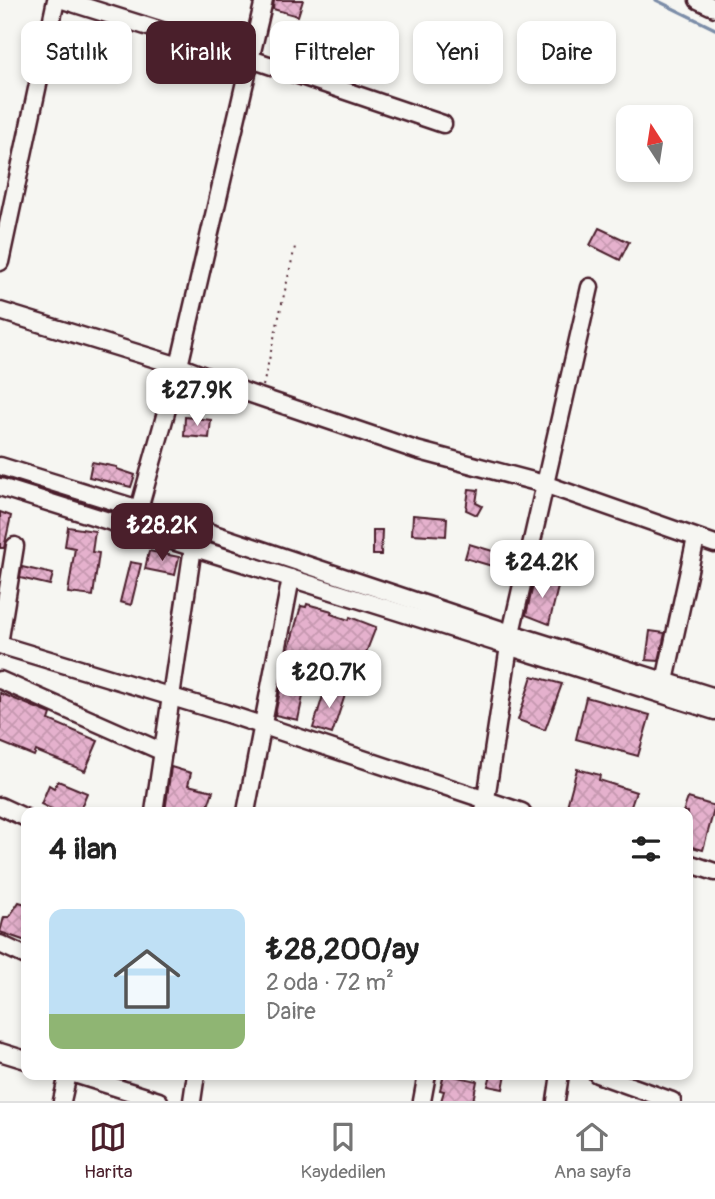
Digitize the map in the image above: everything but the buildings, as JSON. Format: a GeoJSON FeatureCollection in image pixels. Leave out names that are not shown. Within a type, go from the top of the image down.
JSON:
{"type":"FeatureCollection","features":[{"type":"Feature","properties":{"kind":"street"},"geometry":{"type":"LineString","coordinates":[[0,262],[56,0]]}},
{"type":"Feature","properties":{"kind":"street"},"geometry":{"type":"LineString","coordinates":[[63,0],[146,26]]}},
{"type":"Feature","properties":{"kind":"street"},"geometry":{"type":"LineString","coordinates":[[256,36],[264,0]]}},
{"type":"Feature","properties":{"kind":"street"},"geometry":{"type":"LineString","coordinates":[[698,0],[715,8]]}},
{"type":"Feature","properties":{"kind":"street"},"geometry":{"type":"LineString","coordinates":[[256,61],[443,124]]}},
{"type":"Feature","properties":{"kind":"street"},"geometry":{"type":"LineString","coordinates":[[139,509],[179,366],[245,84]]}},
{"type":"Feature","properties":{"kind":"street"},"geometry":{"type":"LineString","coordinates":[[0,645],[263,726],[485,806],[510,639],[590,287]]}},
{"type":"Feature","properties":{"kind":"street"},"geometry":{"type":"LineString","coordinates":[[0,311],[179,366],[416,450],[544,484],[715,544]]}},
{"type":"Feature","properties":{"kind":"street"},"geometry":{"type":"LineString","coordinates":[[0,466],[139,509],[715,711]]}},
{"type":"Feature","properties":{"kind":"street"},"geometry":{"type":"LineString","coordinates":[[0,486],[291,578],[715,697]]}},
{"type":"Feature","properties":{"kind":"street"},"geometry":{"type":"LineString","coordinates":[[665,681],[696,538]]}},
{"type":"Feature","properties":{"kind":"street"},"geometry":{"type":"LineString","coordinates":[[0,638],[15,546]]}},
{"type":"Feature","properties":{"kind":"street"},"geometry":{"type":"LineString","coordinates":[[155,807],[193,547]]}},
{"type":"Feature","properties":{"kind":"street"},"geometry":{"type":"LineString","coordinates":[[247,807],[291,578]]}},
{"type":"Feature","properties":{"kind":"street"},"geometry":{"type":"LineString","coordinates":[[0,680],[163,752]]}},
{"type":"Feature","properties":{"kind":"street"},"geometry":{"type":"LineString","coordinates":[[0,806],[21,816]]}},
{"type":"Feature","properties":{"kind":"street"},"geometry":{"type":"LineString","coordinates":[[693,865],[715,872]]}},
{"type":"Feature","properties":{"kind":"street"},"geometry":{"type":"LineString","coordinates":[[0,944],[21,954]]}},
{"type":"Feature","properties":{"kind":"street"},"geometry":{"type":"LineString","coordinates":[[0,1052],[21,1058]]}},
{"type":"Feature","properties":{"kind":"street"},"geometry":{"type":"LineString","coordinates":[[62,1101],[67,1080]]}},
{"type":"Feature","properties":{"kind":"street"},"geometry":{"type":"LineString","coordinates":[[93,1080],[159,1101]]}},
{"type":"Feature","properties":{"kind":"street"},"geometry":{"type":"LineString","coordinates":[[192,1101],[195,1080]]}},
{"type":"Feature","properties":{"kind":"street"},"geometry":{"type":"LineString","coordinates":[[422,1101],[427,1080]]}},
{"type":"Feature","properties":{"kind":"street"},"geometry":{"type":"LineString","coordinates":[[556,1101],[560,1080]]}},
{"type":"Feature","properties":{"kind":"street"},"geometry":{"type":"LineString","coordinates":[[624,1080],[672,1101]]}},
{"type":"Feature","properties":{"kind":"path"},"geometry":{"type":"LineString","coordinates":[[261,397],[295,247]]}},
{"type":"Feature","properties":{"kind":"waterway"},"geometry":{"type":"LineString","coordinates":[[656,0],[715,29]]}}]}
